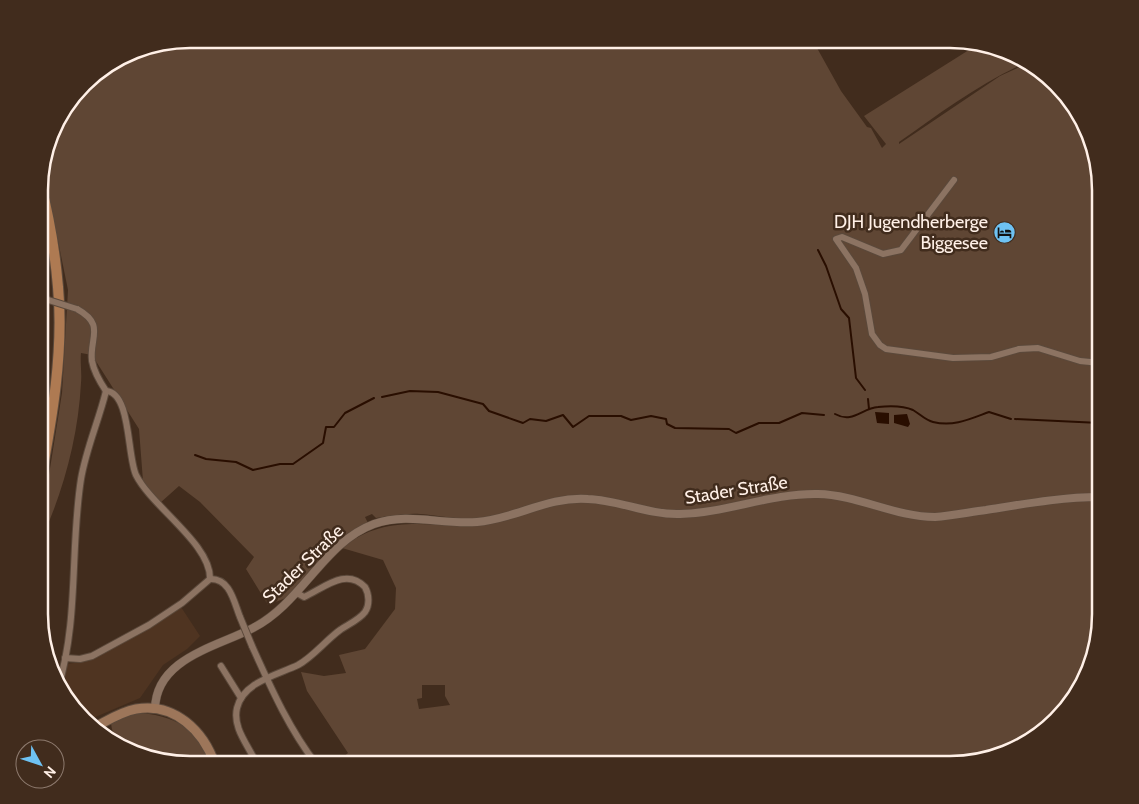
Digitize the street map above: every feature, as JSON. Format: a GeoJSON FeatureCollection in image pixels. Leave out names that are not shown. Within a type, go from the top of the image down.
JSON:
{"type":"FeatureCollection","features":[{"type":"Feature","properties":{"kind":"main road"},"geometry":{"type":"LineString","coordinates":[[47,216],[59,289],[55,383],[48,432]]}},
{"type":"Feature","properties":{"kind":"main road"},"geometry":{"type":"LineString","coordinates":[[100,725],[135,709],[154,709],[182,718],[197,730],[211,756]]}},
{"type":"Feature","properties":{"kind":"street"},"geometry":{"type":"LineString","coordinates":[[954,180],[901,250],[883,254],[842,237],[836,239],[856,268],[865,294],[872,334],[877,341],[886,348],[953,358],[991,357],[1019,349],[1038,348],[1091,363]]}},
{"type":"Feature","properties":{"kind":"street"},"geometry":{"type":"LineString","coordinates":[[47,300],[77,309],[88,316],[95,328],[92,361],[99,381],[106,391],[111,391],[116,395],[124,409],[131,462],[137,476],[155,501],[176,521],[197,548],[209,567],[210,579]]}},
{"type":"Feature","properties":{"kind":"street"},"geometry":{"type":"LineString","coordinates":[[61,675],[72,600],[81,480],[106,391]]}},
{"type":"Feature","properties":{"kind":"street","name":"Stader Straße"},"geometry":{"type":"LineString","coordinates":[[154,709],[155,700],[163,682],[172,670],[184,660],[252,628],[276,613],[297,593],[337,547],[373,524],[398,519],[465,523],[484,522],[546,503],[575,498],[597,499],[650,512],[679,514],[785,496],[818,494],[845,498],[904,514],[938,517],[1042,501],[1091,498]]}},
{"type":"Feature","properties":{"kind":"street"},"geometry":{"type":"LineString","coordinates":[[251,756],[242,739],[238,723],[237,708],[241,698],[248,690],[266,678],[299,664],[339,631],[360,617],[366,611],[368,602],[365,587],[352,578],[340,578],[304,597],[297,593]]}},
{"type":"Feature","properties":{"kind":"street"},"geometry":{"type":"LineString","coordinates":[[65,658],[80,658],[99,652],[174,609],[210,579],[220,580],[228,587],[266,678],[299,742],[311,756]]}},
{"type":"Feature","properties":{"kind":"street"},"geometry":{"type":"LineString","coordinates":[[221,666],[241,698]]}},
{"type":"Feature","properties":{"kind":"shaded area"},"geometry":{"type":"Polygon","coordinates":[[[189,47],[817,48],[841,91],[867,127],[871,128],[882,148],[886,144],[864,116],[970,49],[1004,58],[1020,65],[993,79],[961,99],[899,142],[899,144],[1000,76],[1021,66],[1056,96],[1068,111],[1081,135],[1089,162],[1091,180],[1091,624],[1089,642],[1081,669],[1073,686],[1062,701],[1043,721],[1028,733],[995,749],[968,755],[344,756],[348,753],[307,691],[301,672],[324,676],[346,673],[339,655],[365,649],[395,609],[396,588],[383,560],[342,548],[376,529],[410,524],[485,525],[484,517],[460,518],[415,514],[376,518],[372,514],[365,517],[368,523],[334,544],[291,596],[268,605],[246,569],[254,557],[200,502],[179,486],[160,503],[143,481],[139,429],[92,355],[81,353],[79,404],[73,445],[56,504],[48,525],[48,482],[62,393],[68,290],[47,187],[50,162],[58,135],[71,111],[96,83],[118,66],[153,52],[189,47]],[[422,685],[422,698],[417,699],[419,709],[450,705],[445,696],[445,685],[422,685]]]}},
{"type":"Feature","properties":{"kind":"shaded area"},"geometry":{"type":"Polygon","coordinates":[[[47,263],[50,319],[47,373],[47,263]]]}},
{"type":"Feature","properties":{"kind":"shaded area"},"geometry":{"type":"Polygon","coordinates":[[[875,412],[889,413],[889,424],[877,423],[875,412]]]}},
{"type":"Feature","properties":{"kind":"shaded area"},"geometry":{"type":"Polygon","coordinates":[[[907,414],[910,424],[908,427],[894,423],[894,415],[907,414]]]}},
{"type":"Feature","properties":{"kind":"shaded area"},"geometry":{"type":"Polygon","coordinates":[[[181,607],[200,636],[187,649],[163,665],[140,698],[93,718],[71,693],[63,680],[67,664],[86,661],[181,607]]]}},
{"type":"Feature","properties":{"kind":"shaded area"},"geometry":{"type":"Polygon","coordinates":[[[136,713],[162,716],[173,720],[192,733],[200,742],[208,756],[180,756],[144,749],[114,735],[111,723],[136,713]]]}},
{"type":"Feature","properties":{"kind":"waterway"},"geometry":{"type":"LineString","coordinates":[[818,250],[826,266],[841,309],[849,318],[856,378],[865,390]]}},
{"type":"Feature","properties":{"kind":"waterway"},"geometry":{"type":"LineString","coordinates":[[382,397],[410,391],[438,392],[483,404],[489,411],[523,423],[530,419],[546,421],[563,415],[573,427],[589,416],[621,416],[631,420],[651,416],[666,419],[667,424],[675,428],[729,429],[736,433],[759,423],[779,423],[802,413],[824,415]]}},
{"type":"Feature","properties":{"kind":"waterway"},"geometry":{"type":"LineString","coordinates":[[195,455],[206,459],[236,462],[253,470],[280,464],[293,464],[323,443],[326,427],[334,427],[345,413],[374,398]]}},
{"type":"Feature","properties":{"kind":"waterway"},"geometry":{"type":"LineString","coordinates":[[868,399],[869,409]]}},
{"type":"Feature","properties":{"kind":"waterway"},"geometry":{"type":"LineString","coordinates":[[835,414],[847,417],[857,415],[872,408],[891,406],[913,410],[927,420],[948,424],[962,422],[989,412],[1011,419]]}},
{"type":"Feature","properties":{"kind":"waterway"},"geometry":{"type":"LineString","coordinates":[[1015,419],[1091,423]]}},
{"type":"Feature","properties":{"kind":"place","name":"DJH Jugendherberge Biggesee"},"geometry":{"type":"Point","coordinates":[1004,232]}}]}
